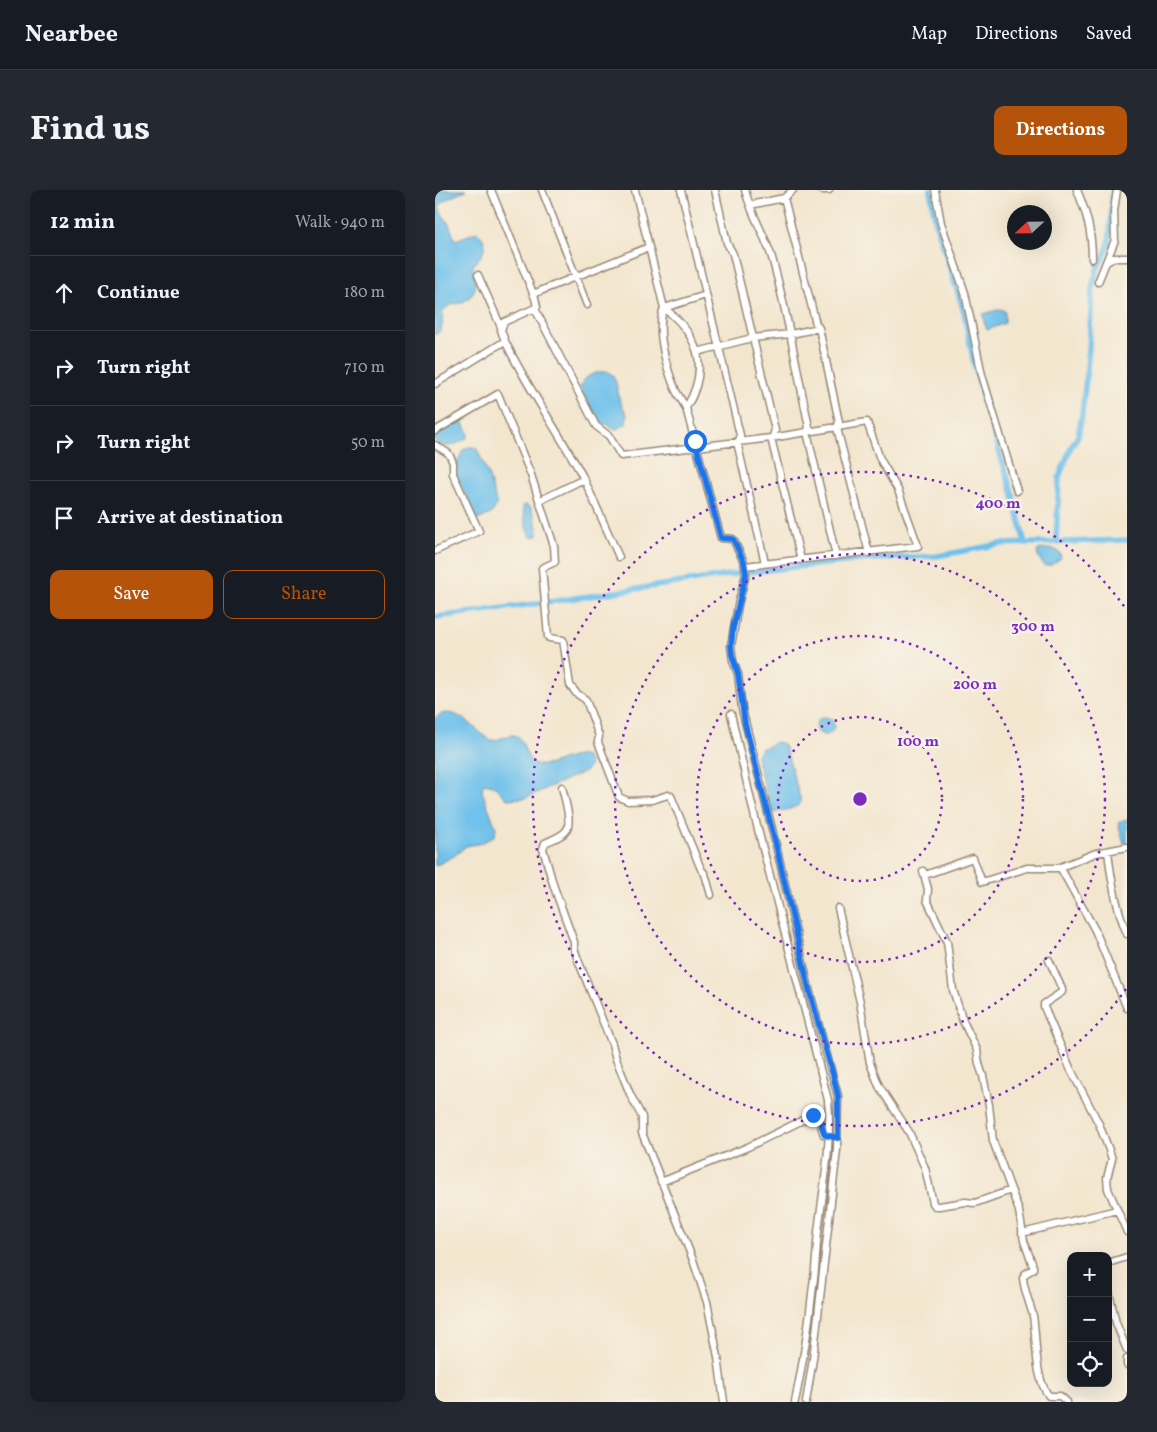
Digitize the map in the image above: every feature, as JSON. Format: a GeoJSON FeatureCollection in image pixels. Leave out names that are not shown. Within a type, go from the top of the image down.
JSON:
{"type":"FeatureCollection","features":[{"type":"Feature","properties":{"kind":"street"},"geometry":{"type":"LineString","coordinates":[[491,190],[537,304],[535,309],[596,426],[609,436],[621,456],[771,438],[867,422],[880,459],[898,490],[918,546],[745,566]]}},
{"type":"Feature","properties":{"kind":"street"},"geometry":{"type":"LineString","coordinates":[[542,190],[587,305]]}},
{"type":"Feature","properties":{"kind":"street"},"geometry":{"type":"LineString","coordinates":[[635,190],[664,308],[661,323],[665,352],[673,384],[686,408],[721,538],[733,539],[745,566],[745,581],[731,639],[732,655],[738,674],[745,724],[776,845],[809,989],[838,1096],[838,1138],[813,1359],[806,1402]]}},
{"type":"Feature","properties":{"kind":"street"},"geometry":{"type":"LineString","coordinates":[[681,190],[740,436],[737,442],[765,563]]}},
{"type":"Feature","properties":{"kind":"street"},"geometry":{"type":"LineString","coordinates":[[715,190],[727,243],[733,254],[775,430],[771,438],[801,560]]}},
{"type":"Feature","properties":{"kind":"street"},"geometry":{"type":"LineString","coordinates":[[745,190],[772,257],[791,334],[809,427],[807,432],[836,556]]}},
{"type":"Feature","properties":{"kind":"street"},"geometry":{"type":"LineString","coordinates":[[750,205],[784,198],[793,190]]}},
{"type":"Feature","properties":{"kind":"street"},"geometry":{"type":"LineString","coordinates":[[822,190],[829,190]]}},
{"type":"Feature","properties":{"kind":"street"},"geometry":{"type":"LineString","coordinates":[[935,190],[941,223],[965,293],[984,383],[1017,491]]}},
{"type":"Feature","properties":{"kind":"street"},"geometry":{"type":"LineString","coordinates":[[1077,190],[1087,215],[1092,239],[1092,259]]}},
{"type":"Feature","properties":{"kind":"street"},"geometry":{"type":"LineString","coordinates":[[1098,282],[1115,240],[1113,211],[1117,190]]}},
{"type":"Feature","properties":{"kind":"street"},"geometry":{"type":"LineString","coordinates":[[784,198],[816,324],[819,328],[838,420],[837,428],[869,553]]}},
{"type":"Feature","properties":{"kind":"street"},"geometry":{"type":"LineString","coordinates":[[533,294],[649,247]]}},
{"type":"Feature","properties":{"kind":"street"},"geometry":{"type":"LineString","coordinates":[[1107,262],[1113,258],[1127,258]]}},
{"type":"Feature","properties":{"kind":"street"},"geometry":{"type":"LineString","coordinates":[[478,275],[501,327],[505,341],[523,376],[546,411],[584,479],[619,557]]}},
{"type":"Feature","properties":{"kind":"street"},"geometry":{"type":"LineString","coordinates":[[664,308],[706,295]]}},
{"type":"Feature","properties":{"kind":"street"},"geometry":{"type":"LineString","coordinates":[[664,308],[684,326],[697,352],[698,383],[686,408]]}},
{"type":"Feature","properties":{"kind":"street"},"geometry":{"type":"LineString","coordinates":[[501,327],[507,320],[535,309]]}},
{"type":"Feature","properties":{"kind":"street"},"geometry":{"type":"LineString","coordinates":[[697,352],[752,338],[791,334],[819,328]]}},
{"type":"Feature","properties":{"kind":"street"},"geometry":{"type":"LineString","coordinates":[[435,384],[505,341]]}},
{"type":"Feature","properties":{"kind":"street"},"geometry":{"type":"LineString","coordinates":[[435,431],[498,394],[531,475],[555,552],[555,562],[541,568],[548,637],[563,640],[570,685],[575,693],[586,700],[599,736],[598,742],[619,797],[628,801],[653,800],[668,795],[671,796],[701,869],[705,874],[711,895]]}},
{"type":"Feature","properties":{"kind":"street"},"geometry":{"type":"LineString","coordinates":[[435,445],[448,453],[451,458],[453,474],[479,531],[435,551]]}},
{"type":"Feature","properties":{"kind":"street"},"geometry":{"type":"LineString","coordinates":[[539,503],[541,500],[584,479]]}},
{"type":"Feature","properties":{"kind":"street"},"geometry":{"type":"LineString","coordinates":[[731,714],[785,933],[825,1081],[829,1113],[826,1175],[818,1232],[814,1284],[805,1354],[795,1402]]}},
{"type":"Feature","properties":{"kind":"street"},"geometry":{"type":"LineString","coordinates":[[562,786],[567,808],[567,830],[545,844],[543,849],[554,887],[574,942],[574,948],[613,1044],[619,1066],[642,1117],[641,1133],[693,1260],[707,1302],[712,1319],[724,1402]]}},
{"type":"Feature","properties":{"kind":"street"},"geometry":{"type":"LineString","coordinates":[[1067,1402],[1060,1396],[1049,1396],[1044,1388],[1035,1349],[1032,1314],[1023,1278],[1033,1266],[1022,1233],[1021,1218],[993,1141],[989,1105],[977,1050],[963,1021],[953,990],[947,942],[927,900],[928,889],[924,873],[973,858],[983,882],[1027,868],[1052,869],[1061,867],[1096,853],[1127,847]]}},
{"type":"Feature","properties":{"kind":"street"},"geometry":{"type":"LineString","coordinates":[[1108,851],[1112,884],[1118,910],[1127,934]]}},
{"type":"Feature","properties":{"kind":"street"},"geometry":{"type":"LineString","coordinates":[[1061,867],[1095,930],[1127,1008]]}},
{"type":"Feature","properties":{"kind":"street"},"geometry":{"type":"LineString","coordinates":[[838,908],[860,1002],[870,1064],[879,1086],[909,1132],[925,1168],[935,1206],[965,1202],[975,1203],[1011,1190]]}},
{"type":"Feature","properties":{"kind":"street"},"geometry":{"type":"LineString","coordinates":[[1049,960],[1062,992],[1044,1004],[1043,1007],[1070,1068],[1099,1124],[1109,1150],[1112,1159],[1107,1182],[1127,1232]]}},
{"type":"Feature","properties":{"kind":"street"},"geometry":{"type":"LineString","coordinates":[[661,1182],[748,1147],[813,1115],[818,1116],[825,1135],[838,1138]]}},
{"type":"Feature","properties":{"kind":"street"},"geometry":{"type":"LineString","coordinates":[[1022,1233],[1117,1210]]}},
{"type":"Feature","properties":{"kind":"street"},"geometry":{"type":"LineString","coordinates":[[1112,1262],[1127,1257]]}},
{"type":"Feature","properties":{"kind":"street"},"geometry":{"type":"LineString","coordinates":[[1110,1297],[1116,1323],[1127,1350]]}},
{"type":"Feature","properties":{"kind":"street"},"geometry":{"type":"LineString","coordinates":[[1127,1358],[1127,1365]]}},
{"type":"Feature","properties":{"kind":"water"},"geometry":{"type":"Polygon","coordinates":[[[435,190],[467,190],[442,202],[439,207],[449,224],[455,240],[477,232],[483,238],[485,244],[482,254],[473,268],[474,291],[466,300],[446,308],[442,314],[441,328],[435,335],[435,190]]]}},
{"type":"Feature","properties":{"kind":"water"},"geometry":{"type":"Polygon","coordinates":[[[1001,309],[1005,311],[1005,323],[987,330],[983,314],[1001,309]]]}},
{"type":"Feature","properties":{"kind":"water"},"geometry":{"type":"Polygon","coordinates":[[[607,371],[613,375],[620,401],[627,415],[626,424],[614,430],[609,425],[596,421],[580,388],[584,380],[590,375],[607,371]]]}},
{"type":"Feature","properties":{"kind":"water"},"geometry":{"type":"Polygon","coordinates":[[[460,422],[466,427],[468,437],[456,444],[447,446],[443,446],[435,441],[435,432],[460,422]]]}},
{"type":"Feature","properties":{"kind":"water"},"geometry":{"type":"Polygon","coordinates":[[[469,447],[477,449],[488,474],[497,505],[491,514],[477,520],[454,470],[463,450],[469,447]]]}},
{"type":"Feature","properties":{"kind":"water"},"geometry":{"type":"Polygon","coordinates":[[[526,505],[531,508],[538,536],[531,537],[527,530],[523,506],[526,505]]]}},
{"type":"Feature","properties":{"kind":"water"},"geometry":{"type":"Polygon","coordinates":[[[1054,549],[1060,553],[1061,558],[1051,565],[1044,566],[1037,554],[1038,550],[1054,549]]]}},
{"type":"Feature","properties":{"kind":"water"},"geometry":{"type":"Polygon","coordinates":[[[447,713],[459,716],[490,740],[510,735],[518,736],[529,759],[533,763],[545,765],[571,757],[583,756],[587,758],[590,764],[586,771],[525,798],[507,799],[493,785],[485,783],[482,791],[496,828],[495,835],[482,843],[466,846],[454,856],[435,866],[435,718],[447,713]]]}},
{"type":"Feature","properties":{"kind":"water"},"geometry":{"type":"Polygon","coordinates":[[[821,717],[829,717],[834,722],[832,733],[821,735],[816,730],[816,722],[821,717]]]}},
{"type":"Feature","properties":{"kind":"water"},"geometry":{"type":"Polygon","coordinates":[[[777,742],[783,744],[786,750],[801,801],[799,805],[790,809],[772,813],[756,757],[761,749],[777,742]]]}},
{"type":"Feature","properties":{"kind":"water"},"geometry":{"type":"Polygon","coordinates":[[[1127,819],[1127,843],[1124,844],[1118,823],[1127,819]]]}},
{"type":"Feature","properties":{"kind":"waterway"},"geometry":{"type":"LineString","coordinates":[[930,190],[936,224],[964,312],[973,359],[988,416],[1013,495],[1025,543]]}},
{"type":"Feature","properties":{"kind":"waterway"},"geometry":{"type":"LineString","coordinates":[[1056,542],[1059,477],[1072,445],[1078,436],[1082,415],[1089,348],[1092,289],[1097,269],[1109,243],[1113,190]]}},
{"type":"Feature","properties":{"kind":"waterway"},"geometry":{"type":"LineString","coordinates":[[750,572],[870,559],[937,556],[1000,544],[1127,540]]}},
{"type":"Feature","properties":{"kind":"waterway"},"geometry":{"type":"LineString","coordinates":[[549,602],[742,573]]}},
{"type":"Feature","properties":{"kind":"waterway"},"geometry":{"type":"LineString","coordinates":[[435,617],[543,603]]}},
{"type":"Feature","properties":{"kind":"route"},"geometry":{"type":"LineString","coordinates":[[695,441],[721,538],[733,539],[745,569],[745,581],[742,587],[731,639],[732,655],[738,674],[745,724],[763,790],[809,989],[838,1096],[838,1138],[825,1135],[818,1116],[816,1114],[813,1115]]}}]}
